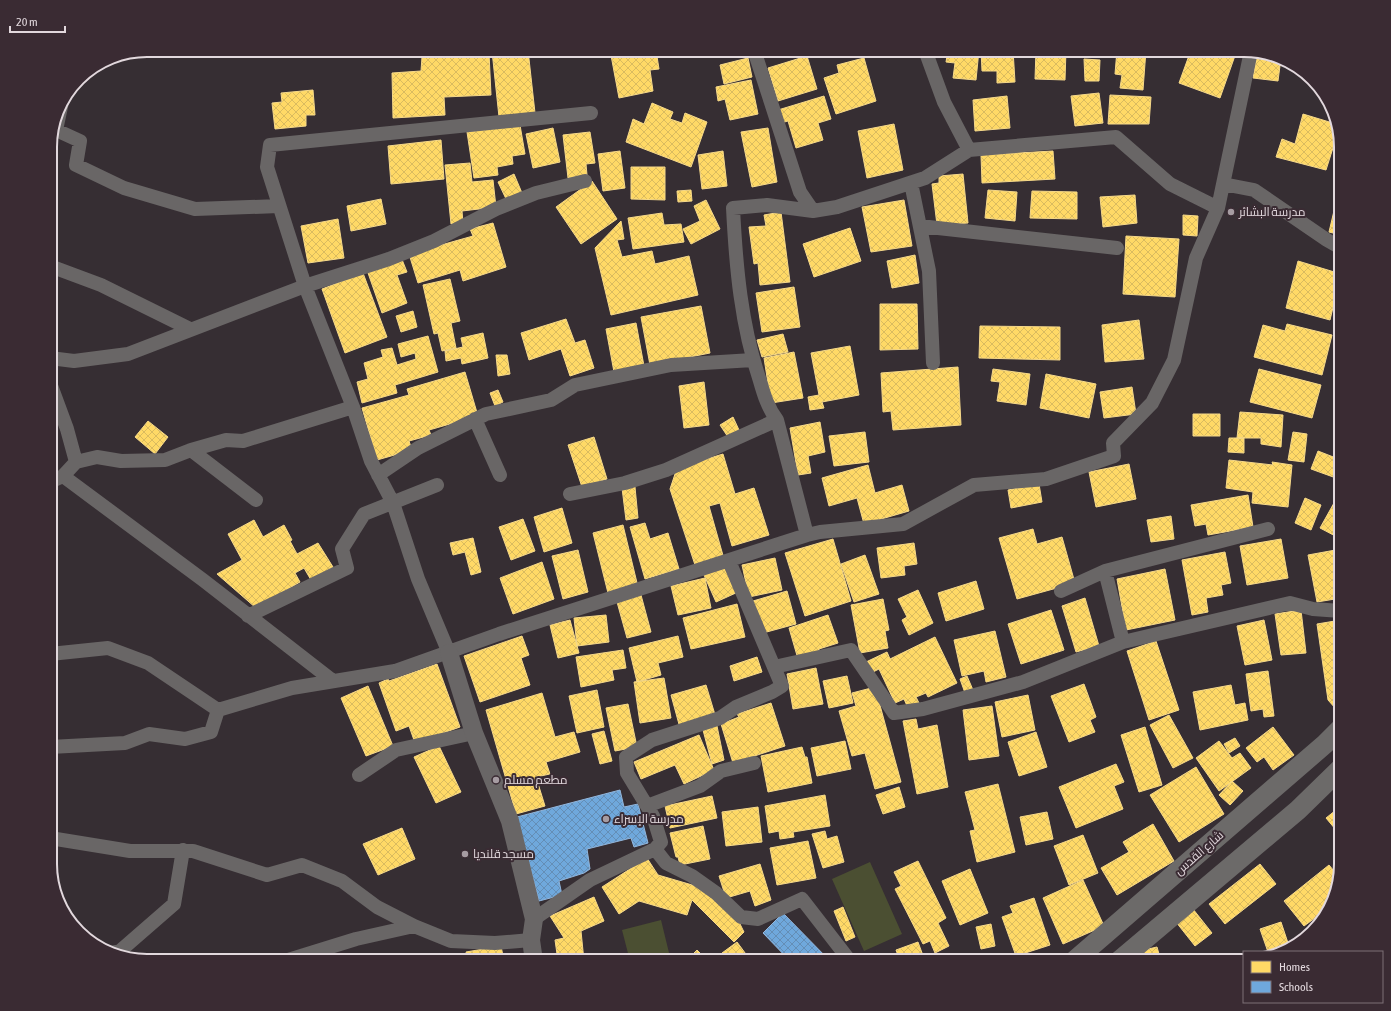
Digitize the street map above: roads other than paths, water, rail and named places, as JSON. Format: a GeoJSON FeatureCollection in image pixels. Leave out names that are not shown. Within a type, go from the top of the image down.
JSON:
{"type":"FeatureCollection","features":[{"type":"Feature","properties":{"kind":"main road","name":"شارع القدس"},"geometry":{"type":"LineString","coordinates":[[1082,954],[1334,735]]}},
{"type":"Feature","properties":{"kind":"main road"},"geometry":{"type":"LineString","coordinates":[[1127,954],[1298,810],[1334,775]]}},
{"type":"Feature","properties":{"kind":"street"},"geometry":{"type":"LineString","coordinates":[[756,57],[800,192],[813,211]]}},
{"type":"Feature","properties":{"kind":"street"},"geometry":{"type":"LineString","coordinates":[[928,57],[944,102],[969,150]]}},
{"type":"Feature","properties":{"kind":"street"},"geometry":{"type":"LineString","coordinates":[[218,710],[292,688],[395,671],[499,634],[807,535],[827,531],[903,524],[974,485],[1046,479],[1114,456],[1113,443],[1152,403],[1174,360],[1196,258],[1218,208],[1250,57]]}},
{"type":"Feature","properties":{"kind":"street"},"geometry":{"type":"LineString","coordinates":[[533,954],[532,940],[534,919],[510,821],[474,732],[449,653],[418,579],[393,503],[371,461],[353,407],[305,286],[267,167],[270,145],[591,113]]}},
{"type":"Feature","properties":{"kind":"street"},"geometry":{"type":"LineString","coordinates":[[59,131],[80,141],[76,165],[124,188],[196,210],[279,206]]}},
{"type":"Feature","properties":{"kind":"street"},"geometry":{"type":"LineString","coordinates":[[807,535],[777,420],[769,409],[753,360],[736,274],[733,208],[767,205],[813,211],[836,207],[925,178],[969,150],[1116,137],[1170,184],[1218,208]]}},
{"type":"Feature","properties":{"kind":"street"},"geometry":{"type":"LineString","coordinates":[[57,359],[74,361],[128,354],[305,286],[389,259],[427,243],[496,209],[536,192],[585,181]]}},
{"type":"Feature","properties":{"kind":"street"},"geometry":{"type":"LineString","coordinates":[[911,183],[929,271],[933,362]]}},
{"type":"Feature","properties":{"kind":"street"},"geometry":{"type":"LineString","coordinates":[[1222,184],[1254,190],[1334,244]]}},
{"type":"Feature","properties":{"kind":"street"},"geometry":{"type":"LineString","coordinates":[[920,226],[1117,248]]}},
{"type":"Feature","properties":{"kind":"street"},"geometry":{"type":"LineString","coordinates":[[57,269],[102,285],[190,329]]}},
{"type":"Feature","properties":{"kind":"street"},"geometry":{"type":"LineString","coordinates":[[378,474],[418,448],[486,414],[551,400],[575,385],[671,366],[753,360]]}},
{"type":"Feature","properties":{"kind":"street"},"geometry":{"type":"LineString","coordinates":[[57,402],[67,429],[76,462]]}},
{"type":"Feature","properties":{"kind":"street"},"geometry":{"type":"LineString","coordinates":[[57,479],[63,476],[76,462],[97,457],[121,462],[164,460],[191,450],[226,440],[243,441],[353,407]]}},
{"type":"Feature","properties":{"kind":"street"},"geometry":{"type":"LineString","coordinates":[[475,420],[500,475]]}},
{"type":"Feature","properties":{"kind":"street"},"geometry":{"type":"LineString","coordinates":[[570,494],[625,483],[666,470],[777,420]]}},
{"type":"Feature","properties":{"kind":"street"},"geometry":{"type":"LineString","coordinates":[[191,450],[256,500]]}},
{"type":"Feature","properties":{"kind":"street"},"geometry":{"type":"LineString","coordinates":[[63,476],[203,580],[333,681]]}},
{"type":"Feature","properties":{"kind":"street"},"geometry":{"type":"LineString","coordinates":[[248,616],[347,568],[342,549],[364,514],[437,486]]}},
{"type":"Feature","properties":{"kind":"street"},"geometry":{"type":"LineString","coordinates":[[1061,591],[1105,571],[1268,529]]}},
{"type":"Feature","properties":{"kind":"street"},"geometry":{"type":"LineString","coordinates":[[534,919],[590,880],[655,849],[661,842],[653,816],[627,773],[626,757],[652,740],[720,718],[736,707],[772,692],[782,686],[729,561]]}},
{"type":"Feature","properties":{"kind":"street"},"geometry":{"type":"LineString","coordinates":[[1105,571],[1123,642]]}},
{"type":"Feature","properties":{"kind":"street"},"geometry":{"type":"LineString","coordinates":[[774,667],[851,650],[894,713],[923,709],[1023,682],[1123,642],[1290,603],[1313,609],[1334,610]]}},
{"type":"Feature","properties":{"kind":"street"},"geometry":{"type":"LineString","coordinates":[[57,653],[108,648],[148,663],[218,710]]}},
{"type":"Feature","properties":{"kind":"street"},"geometry":{"type":"LineString","coordinates":[[57,747],[125,743],[148,734],[185,739],[211,732],[218,710]]}},
{"type":"Feature","properties":{"kind":"street"},"geometry":{"type":"LineString","coordinates":[[359,775],[396,750],[474,732]]}},
{"type":"Feature","properties":{"kind":"street"},"geometry":{"type":"LineString","coordinates":[[647,806],[700,786],[721,771],[754,763]]}},
{"type":"Feature","properties":{"kind":"street"},"geometry":{"type":"LineString","coordinates":[[57,839],[130,851],[193,851],[267,875],[302,866],[342,881],[377,907],[414,926],[451,941],[495,942],[532,940]]}},
{"type":"Feature","properties":{"kind":"street"},"geometry":{"type":"LineString","coordinates":[[655,849],[666,863],[692,876],[716,893],[741,917],[758,919],[802,899],[845,954]]}},
{"type":"Feature","properties":{"kind":"street"},"geometry":{"type":"LineString","coordinates":[[121,950],[174,904],[183,850]]}},
{"type":"Feature","properties":{"kind":"street"},"geometry":{"type":"LineString","coordinates":[[308,954],[356,939],[414,926]]}},
{"type":"Feature","properties":{"kind":"place","name":"مدرسة البشائر"},"geometry":{"type":"Point","coordinates":[1231,212]}},
{"type":"Feature","properties":{"kind":"place","name":"مطعم مسلم"},"geometry":{"type":"Point","coordinates":[496,780]}},
{"type":"Feature","properties":{"kind":"place","name":"مدرسة الإسراء"},"geometry":{"type":"Point","coordinates":[606,819]}},
{"type":"Feature","properties":{"kind":"place","name":"مسجد قلنديا"},"geometry":{"type":"Point","coordinates":[465,854]}}]}
